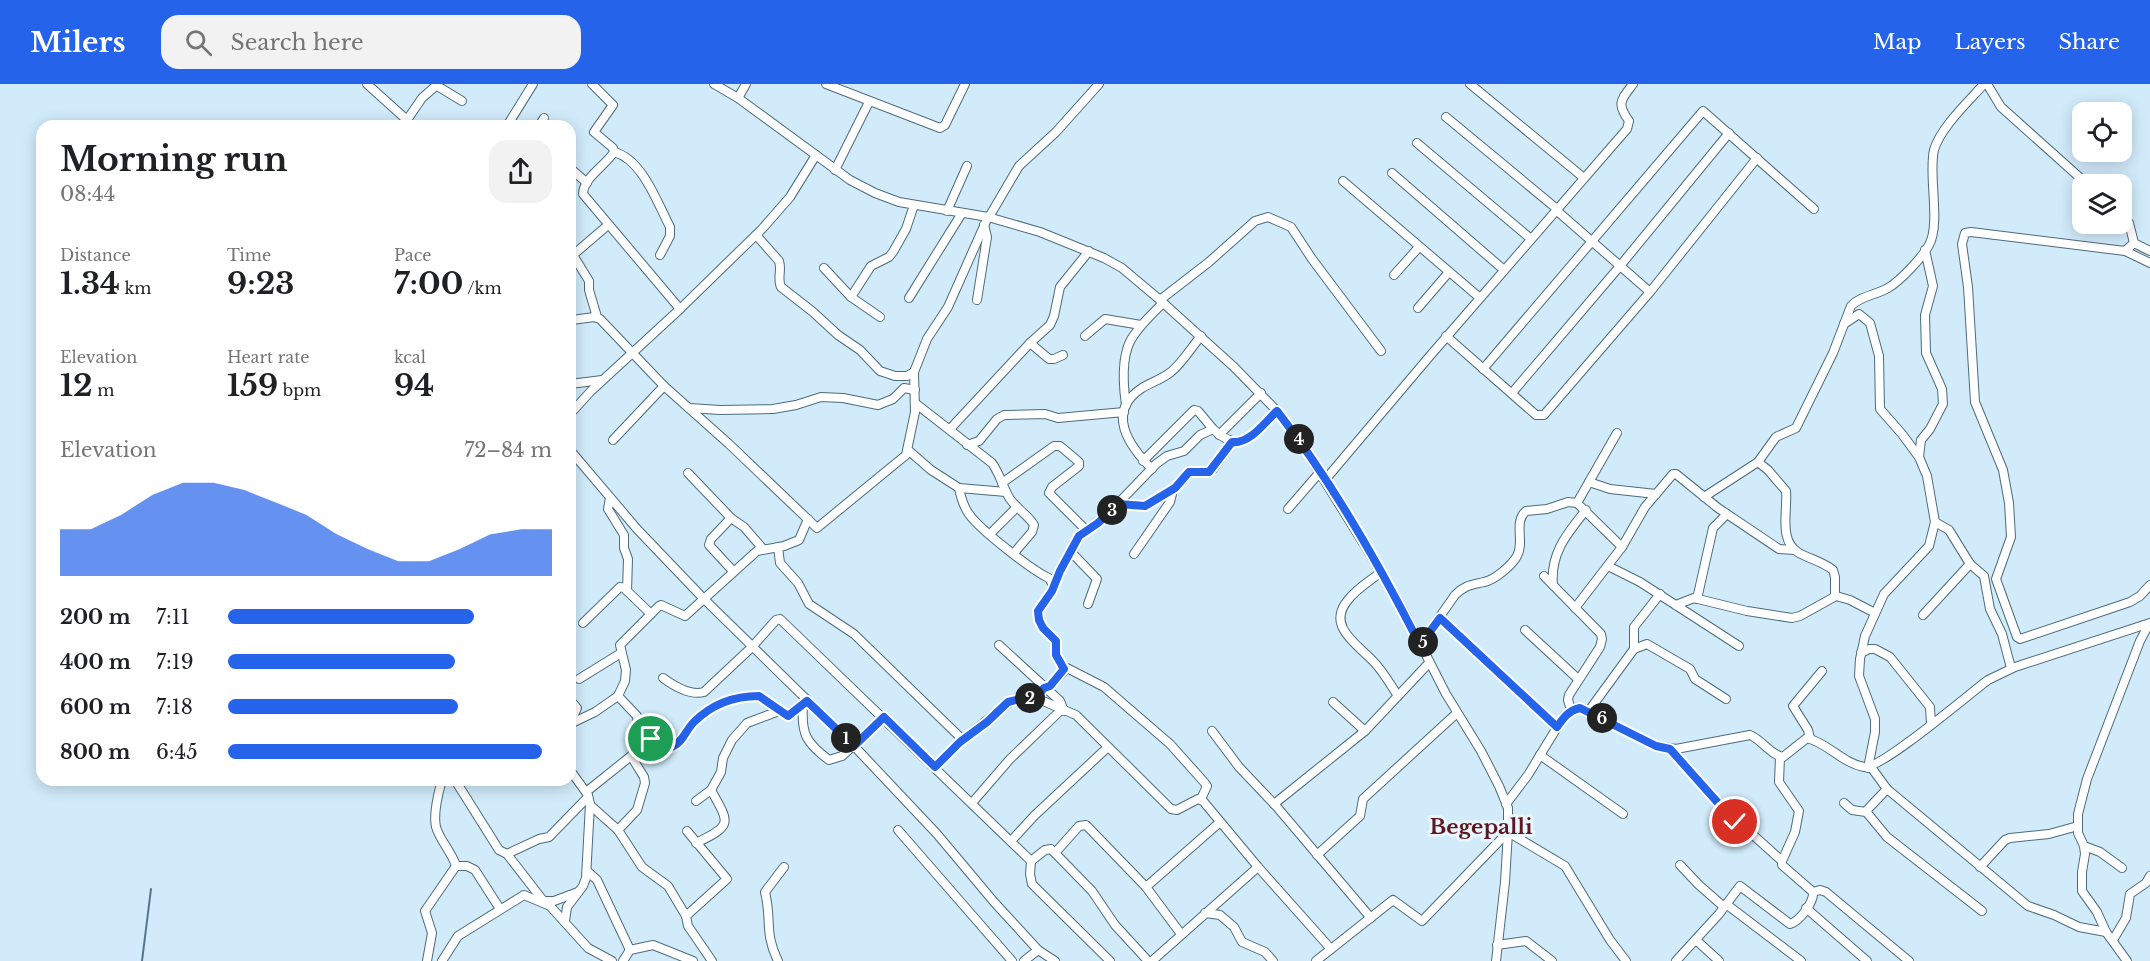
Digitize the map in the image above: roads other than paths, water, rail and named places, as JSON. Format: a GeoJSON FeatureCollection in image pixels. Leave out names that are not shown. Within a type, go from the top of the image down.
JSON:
{"type":"FeatureCollection","features":[{"type":"Feature","properties":{"kind":"street"},"geometry":{"type":"LineString","coordinates":[[367,84],[407,120],[422,98],[438,84],[439,87],[462,101]]}},
{"type":"Feature","properties":{"kind":"street"},"geometry":{"type":"LineString","coordinates":[[511,120],[533,84]]}},
{"type":"Feature","properties":{"kind":"street"},"geometry":{"type":"LineString","coordinates":[[592,84],[613,105],[594,132],[613,148],[614,152],[626,156],[639,168],[669,225],[670,236],[660,255]]}},
{"type":"Feature","properties":{"kind":"street"},"geometry":{"type":"LineString","coordinates":[[714,84],[738,98],[835,170],[875,193],[899,202],[962,213],[1040,232],[1089,251],[1122,268],[1201,336],[1261,393],[1298,438],[1381,572],[1429,663],[1481,751],[1506,804],[1508,832],[1505,882],[1496,961]]}},
{"type":"Feature","properties":{"kind":"street"},"geometry":{"type":"LineString","coordinates":[[738,98],[746,84]]}},
{"type":"Feature","properties":{"kind":"street"},"geometry":{"type":"LineString","coordinates":[[826,84],[940,128],[945,125],[965,84]]}},
{"type":"Feature","properties":{"kind":"street"},"geometry":{"type":"LineString","coordinates":[[576,260],[589,281],[589,290],[597,317],[664,386],[817,528],[899,462],[908,450],[915,403],[914,372],[927,339],[948,307],[987,220],[1018,166],[1056,132],[1100,84]]}},
{"type":"Feature","properties":{"kind":"street"},"geometry":{"type":"LineString","coordinates":[[1470,84],[1584,178]]}},
{"type":"Feature","properties":{"kind":"street"},"geometry":{"type":"LineString","coordinates":[[1325,480],[1446,336],[1627,129],[1629,121],[1621,110],[1620,103],[1633,84]]}},
{"type":"Feature","properties":{"kind":"street"},"geometry":{"type":"LineString","coordinates":[[1704,497],[1758,462],[1774,439],[1797,428],[1833,353],[1853,303],[1890,287],[1925,250],[1930,242],[1933,223],[1933,156],[1938,140],[1985,84],[2001,107],[2076,174]]}},
{"type":"Feature","properties":{"kind":"street"},"geometry":{"type":"LineString","coordinates":[[835,170],[869,102]]}},
{"type":"Feature","properties":{"kind":"street"},"geometry":{"type":"LineString","coordinates":[[1483,369],[1701,113],[1706,112],[1814,209]]}},
{"type":"Feature","properties":{"kind":"street"},"geometry":{"type":"LineString","coordinates":[[1446,117],[1557,209],[1650,292]]}},
{"type":"Feature","properties":{"kind":"street"},"geometry":{"type":"LineString","coordinates":[[1512,393],[1729,133]]}},
{"type":"Feature","properties":{"kind":"street"},"geometry":{"type":"LineString","coordinates":[[1417,143],[1531,239]]}},
{"type":"Feature","properties":{"kind":"street"},"geometry":{"type":"LineString","coordinates":[[614,152],[583,189],[584,198],[680,309]]}},
{"type":"Feature","properties":{"kind":"street"},"geometry":{"type":"LineString","coordinates":[[576,408],[756,235],[790,197],[816,155]]}},
{"type":"Feature","properties":{"kind":"street"},"geometry":{"type":"LineString","coordinates":[[1446,336],[1536,415],[1544,415],[1650,292],[1757,158]]}},
{"type":"Feature","properties":{"kind":"street"},"geometry":{"type":"LineString","coordinates":[[947,211],[967,166]]}},
{"type":"Feature","properties":{"kind":"street"},"geometry":{"type":"LineString","coordinates":[[576,173],[587,183]]}},
{"type":"Feature","properties":{"kind":"street"},"geometry":{"type":"LineString","coordinates":[[1392,173],[1504,270]]}},
{"type":"Feature","properties":{"kind":"street"},"geometry":{"type":"LineString","coordinates":[[1343,181],[1480,298]]}},
{"type":"Feature","properties":{"kind":"street"},"geometry":{"type":"LineString","coordinates":[[851,297],[871,266],[891,255],[906,229],[914,205]]}},
{"type":"Feature","properties":{"kind":"street"},"geometry":{"type":"LineString","coordinates":[[909,298],[962,213]]}},
{"type":"Feature","properties":{"kind":"street"},"geometry":{"type":"LineString","coordinates":[[1152,470],[1133,451],[1123,424],[1128,346],[1132,336],[1162,301],[1255,221],[1268,217],[1291,227],[1312,259],[1381,351]]}},
{"type":"Feature","properties":{"kind":"street"},"geometry":{"type":"LineString","coordinates":[[976,300],[983,267],[987,220]]}},
{"type":"Feature","properties":{"kind":"street"},"geometry":{"type":"LineString","coordinates":[[576,252],[608,225]]}},
{"type":"Feature","properties":{"kind":"street"},"geometry":{"type":"LineString","coordinates":[[2150,263],[2125,251],[1971,232],[1965,233],[1962,239],[1968,287],[1975,402],[2004,474],[2009,503],[2012,537],[1996,579],[2017,637],[2020,639],[2130,602],[2140,596],[2150,585]]}},
{"type":"Feature","properties":{"kind":"street"},"geometry":{"type":"LineString","coordinates":[[2132,234],[2134,243],[2150,251]]}},
{"type":"Feature","properties":{"kind":"street"},"geometry":{"type":"LineString","coordinates":[[756,235],[779,261],[781,287],[838,335],[860,350],[880,370],[895,376],[907,376],[914,372]]}},
{"type":"Feature","properties":{"kind":"street"},"geometry":{"type":"LineString","coordinates":[[2125,251],[2134,243]]}},
{"type":"Feature","properties":{"kind":"street"},"geometry":{"type":"LineString","coordinates":[[1394,275],[1419,246]]}},
{"type":"Feature","properties":{"kind":"street"},"geometry":{"type":"LineString","coordinates":[[1919,458],[1921,440],[1930,429],[1942,404],[1942,389],[1926,353],[1925,315],[1933,286],[1925,250]]}},
{"type":"Feature","properties":{"kind":"street"},"geometry":{"type":"LineString","coordinates":[[950,429],[1030,343],[1050,326],[1060,287],[1089,251]]}},
{"type":"Feature","properties":{"kind":"street"},"geometry":{"type":"LineString","coordinates":[[824,268],[851,297],[880,317]]}},
{"type":"Feature","properties":{"kind":"street"},"geometry":{"type":"LineString","coordinates":[[1418,308],[1449,272]]}},
{"type":"Feature","properties":{"kind":"street"},"geometry":{"type":"LineString","coordinates":[[1844,324],[1859,314],[1870,323],[1879,356],[1880,409],[1919,458],[1927,476],[1935,522],[1929,546],[1884,594],[1865,636],[1859,676],[1875,719],[1869,767],[1887,789],[2028,906],[2079,927],[2106,932]]}},
{"type":"Feature","properties":{"kind":"street"},"geometry":{"type":"LineString","coordinates":[[576,318],[597,317]]}},
{"type":"Feature","properties":{"kind":"street"},"geometry":{"type":"LineString","coordinates":[[1085,336],[1105,319],[1141,325]]}},
{"type":"Feature","properties":{"kind":"street"},"geometry":{"type":"LineString","coordinates":[[967,445],[979,441],[997,419],[1004,416],[1045,414],[1058,418],[1125,408],[1141,388],[1174,369],[1201,336]]}},
{"type":"Feature","properties":{"kind":"street"},"geometry":{"type":"LineString","coordinates":[[1030,343],[1049,359],[1063,355]]}},
{"type":"Feature","properties":{"kind":"street"},"geometry":{"type":"LineString","coordinates":[[895,376],[904,388],[915,390]]}},
{"type":"Feature","properties":{"kind":"street"},"geometry":{"type":"LineString","coordinates":[[576,383],[603,380]]}},
{"type":"Feature","properties":{"kind":"street"},"geometry":{"type":"LineString","coordinates":[[613,440],[664,386]]}},
{"type":"Feature","properties":{"kind":"street"},"geometry":{"type":"LineString","coordinates":[[689,408],[720,411],[773,410],[821,397],[843,398],[878,405],[893,399],[904,388]]}},
{"type":"Feature","properties":{"kind":"street"},"geometry":{"type":"LineString","coordinates":[[1064,669],[1056,655],[1056,641],[1043,628],[1038,611],[1052,591],[1079,536],[1098,523],[1167,456],[1184,451],[1200,435],[1216,432],[1261,393]]}},
{"type":"Feature","properties":{"kind":"street"},"geometry":{"type":"LineString","coordinates":[[915,403],[992,463],[998,471],[1006,492],[1031,520],[1034,528],[1014,553]]}},
{"type":"Feature","properties":{"kind":"street"},"geometry":{"type":"LineString","coordinates":[[1143,461],[1194,410],[1198,411],[1216,432],[1238,443],[1247,440],[1277,411]]}},
{"type":"Feature","properties":{"kind":"street"},"geometry":{"type":"LineString","coordinates":[[1577,502],[1617,433]]}},
{"type":"Feature","properties":{"kind":"street"},"geometry":{"type":"LineString","coordinates":[[1118,504],[1145,506],[1173,490],[1189,472],[1205,473],[1213,469],[1232,442]]}},
{"type":"Feature","properties":{"kind":"street"},"geometry":{"type":"LineString","coordinates":[[1002,483],[1054,446],[1060,446],[1079,462],[1079,466],[1052,487],[1049,493],[1086,530]]}},
{"type":"Feature","properties":{"kind":"street"},"geometry":{"type":"LineString","coordinates":[[908,450],[931,471],[959,488],[1006,492]]}},
{"type":"Feature","properties":{"kind":"street"},"geometry":{"type":"LineString","coordinates":[[576,457],[637,530],[805,703],[854,746],[938,834],[994,902],[1038,950],[1055,961]]}},
{"type":"Feature","properties":{"kind":"street"},"geometry":{"type":"LineString","coordinates":[[1758,462],[1786,491],[1785,523],[1789,540],[1795,550]]}},
{"type":"Feature","properties":{"kind":"street"},"geometry":{"type":"LineString","coordinates":[[1288,509],[1320,472]]}},
{"type":"Feature","properties":{"kind":"street"},"geometry":{"type":"LineString","coordinates":[[688,473],[731,518],[744,527],[763,549]]}},
{"type":"Feature","properties":{"kind":"street"},"geometry":{"type":"LineString","coordinates":[[1575,608],[1622,547],[1645,507],[1669,476],[1676,474],[1727,514],[1779,549],[1795,550],[1833,570],[1835,596]]}},
{"type":"Feature","properties":{"kind":"street"},"geometry":{"type":"LineString","coordinates":[[1589,482],[1610,489],[1656,494]]}},
{"type":"Feature","properties":{"kind":"street"},"geometry":{"type":"LineString","coordinates":[[959,488],[969,515],[1014,553],[1049,578],[1053,585]]}},
{"type":"Feature","properties":{"kind":"street"},"geometry":{"type":"LineString","coordinates":[[1134,554],[1170,502],[1173,490]]}},
{"type":"Feature","properties":{"kind":"street"},"geometry":{"type":"LineString","coordinates":[[610,498],[608,509],[624,535],[624,548],[628,559],[627,591]]}},
{"type":"Feature","properties":{"kind":"street"},"geometry":{"type":"LineString","coordinates":[[1420,645],[1462,588],[1469,584],[1486,582],[1516,557],[1520,549],[1520,521],[1526,511],[1577,502],[1622,547]]}},
{"type":"Feature","properties":{"kind":"street"},"geometry":{"type":"LineString","coordinates":[[990,534],[1017,507]]}},
{"type":"Feature","properties":{"kind":"street"},"geometry":{"type":"LineString","coordinates":[[1553,585],[1551,570],[1556,555],[1566,535],[1586,510]]}},
{"type":"Feature","properties":{"kind":"street"},"geometry":{"type":"LineString","coordinates":[[1697,598],[1713,528],[1727,514]]}},
{"type":"Feature","properties":{"kind":"street"},"geometry":{"type":"LineString","coordinates":[[731,518],[711,538],[709,545],[733,572]]}},
{"type":"Feature","properties":{"kind":"street"},"geometry":{"type":"LineString","coordinates":[[576,721],[595,712],[618,696],[626,679],[626,668],[620,645],[661,605],[685,616],[758,551],[778,547],[801,538],[808,519]]}},
{"type":"Feature","properties":{"kind":"street"},"geometry":{"type":"LineString","coordinates":[[1935,522],[1949,530],[1970,564],[1983,576],[1990,609],[2002,634],[2012,668]]}},
{"type":"Feature","properties":{"kind":"street"},"geometry":{"type":"LineString","coordinates":[[778,547],[780,564],[798,583],[809,604],[854,634],[963,740]]}},
{"type":"Feature","properties":{"kind":"street"},"geometry":{"type":"LineString","coordinates":[[1071,552],[1097,579],[1088,604]]}},
{"type":"Feature","properties":{"kind":"street"},"geometry":{"type":"LineString","coordinates":[[1923,615],[1970,564]]}},
{"type":"Feature","properties":{"kind":"street"},"geometry":{"type":"LineString","coordinates":[[1608,566],[1660,594],[1739,646]]}},
{"type":"Feature","properties":{"kind":"street"},"geometry":{"type":"LineString","coordinates":[[1381,572],[1347,600],[1341,621],[1344,632],[1375,662],[1398,696]]}},
{"type":"Feature","properties":{"kind":"street"},"geometry":{"type":"LineString","coordinates":[[1544,576],[1601,634],[1600,647],[1578,679],[1568,700],[1571,710]]}},
{"type":"Feature","properties":{"kind":"street"},"geometry":{"type":"LineString","coordinates":[[583,623],[618,588],[622,587],[651,614]]}},
{"type":"Feature","properties":{"kind":"street"},"geometry":{"type":"LineString","coordinates":[[1635,649],[1635,627],[1660,594]]}},
{"type":"Feature","properties":{"kind":"street"},"geometry":{"type":"LineString","coordinates":[[1676,605],[1697,598],[1747,611],[1791,618],[1800,616],[1835,596],[1850,600],[1875,613]]}},
{"type":"Feature","properties":{"kind":"street"},"geometry":{"type":"LineString","coordinates":[[1440,618],[1557,727]]}},
{"type":"Feature","properties":{"kind":"street"},"geometry":{"type":"LineString","coordinates":[[663,678],[679,688],[702,693],[752,647],[776,620],[780,619],[1031,861]]}},
{"type":"Feature","properties":{"kind":"street"},"geometry":{"type":"LineString","coordinates":[[1780,757],[1783,757],[1803,739],[1810,738],[1839,757],[1857,765],[1869,767],[1888,758],[1988,680],[2012,668],[2149,623]]}},
{"type":"Feature","properties":{"kind":"street"},"geometry":{"type":"LineString","coordinates":[[2127,961],[2106,932],[2097,912],[2082,891],[2084,846],[2078,833],[2078,814],[2087,779],[2149,623]]}},
{"type":"Feature","properties":{"kind":"street"},"geometry":{"type":"LineString","coordinates":[[1525,630],[1578,679]]}},
{"type":"Feature","properties":{"kind":"street"},"geometry":{"type":"LineString","coordinates":[[1588,712],[1635,649],[1647,644],[1690,669],[1695,679],[1726,699]]}},
{"type":"Feature","properties":{"kind":"street"},"geometry":{"type":"LineString","coordinates":[[999,645],[1060,701],[1063,710]]}},
{"type":"Feature","properties":{"kind":"street"},"geometry":{"type":"LineString","coordinates":[[1861,653],[1875,649],[1890,657],[1930,707],[1931,724]]}},
{"type":"Feature","properties":{"kind":"street"},"geometry":{"type":"LineString","coordinates":[[579,679],[621,653]]}},
{"type":"Feature","properties":{"kind":"street"},"geometry":{"type":"LineString","coordinates":[[1274,804],[1365,731],[1429,663]]}},
{"type":"Feature","properties":{"kind":"street"},"geometry":{"type":"LineString","coordinates":[[935,767],[1008,702],[1036,698],[1076,715],[1171,809],[1177,810],[1201,799],[1206,784],[1170,744],[1102,685],[1068,668],[1064,669],[1036,698]]}},
{"type":"Feature","properties":{"kind":"street"},"geometry":{"type":"LineString","coordinates":[[1810,738],[1808,730],[1792,706],[1822,671]]}},
{"type":"Feature","properties":{"kind":"street"},"geometry":{"type":"LineString","coordinates":[[618,696],[637,716],[638,729],[651,739]]}},
{"type":"Feature","properties":{"kind":"street"},"geometry":{"type":"LineString","coordinates":[[507,854],[539,839],[549,837],[641,745],[658,737],[672,747],[680,742],[693,723],[725,700],[759,696],[778,711],[789,716],[805,703]]}},
{"type":"Feature","properties":{"kind":"street"},"geometry":{"type":"LineString","coordinates":[[1333,702],[1365,731]]}},
{"type":"Feature","properties":{"kind":"street"},"geometry":{"type":"LineString","coordinates":[[805,703],[802,729],[811,744],[832,760],[839,758],[854,746],[884,717]]}},
{"type":"Feature","properties":{"kind":"street"},"geometry":{"type":"LineString","coordinates":[[1506,804],[1564,716],[1571,710],[1580,708],[1656,746],[1670,749],[1750,735],[1780,757]]}},
{"type":"Feature","properties":{"kind":"street"},"geometry":{"type":"LineString","coordinates":[[972,803],[1010,759],[1063,710]]}},
{"type":"Feature","properties":{"kind":"street"},"geometry":{"type":"LineString","coordinates":[[696,801],[711,789],[720,774],[723,758],[733,738],[750,720],[778,711]]}},
{"type":"Feature","properties":{"kind":"street"},"geometry":{"type":"LineString","coordinates":[[1317,855],[1360,816],[1363,799],[1457,713]]}},
{"type":"Feature","properties":{"kind":"street"},"geometry":{"type":"LineString","coordinates":[[1212,731],[1239,767],[1274,804],[1371,918]]}},
{"type":"Feature","properties":{"kind":"street"},"geometry":{"type":"LineString","coordinates":[[1011,842],[1035,815],[1108,747]]}},
{"type":"Feature","properties":{"kind":"street"},"geometry":{"type":"LineString","coordinates":[[1670,749],[1735,822],[1742,825],[1782,861],[1784,868],[1813,892]]}},
{"type":"Feature","properties":{"kind":"street"},"geometry":{"type":"LineString","coordinates":[[1540,755],[1623,813]]}},
{"type":"Feature","properties":{"kind":"street"},"geometry":{"type":"LineString","coordinates":[[618,830],[637,810],[645,783],[643,774],[631,756]]}},
{"type":"Feature","properties":{"kind":"street"},"geometry":{"type":"LineString","coordinates":[[1780,757],[1779,782],[1799,811],[1795,832],[1782,861]]}},
{"type":"Feature","properties":{"kind":"street"},"geometry":{"type":"LineString","coordinates":[[576,779],[588,798],[618,830],[642,867],[668,886],[686,916],[688,926],[712,961]]}},
{"type":"Feature","properties":{"kind":"street"},"geometry":{"type":"LineString","coordinates":[[440,786],[436,826],[456,866]]}},
{"type":"Feature","properties":{"kind":"street"},"geometry":{"type":"LineString","coordinates":[[459,786],[499,850],[507,854],[524,878],[591,950],[612,961]]}},
{"type":"Feature","properties":{"kind":"street"},"geometry":{"type":"LineString","coordinates":[[696,843],[718,832],[725,823],[725,817],[711,789]]}},
{"type":"Feature","properties":{"kind":"street"},"geometry":{"type":"LineString","coordinates":[[1866,812],[1887,789]]}},
{"type":"Feature","properties":{"kind":"street"},"geometry":{"type":"LineString","coordinates":[[565,921],[567,907],[585,884],[588,798]]}},
{"type":"Feature","properties":{"kind":"street"},"geometry":{"type":"LineString","coordinates":[[1201,799],[1331,949]]}},
{"type":"Feature","properties":{"kind":"street"},"geometry":{"type":"LineString","coordinates":[[1844,803],[1852,810],[1866,812],[1887,837],[1982,911]]}},
{"type":"Feature","properties":{"kind":"street"},"geometry":{"type":"LineString","coordinates":[[1146,887],[1219,822]]}},
{"type":"Feature","properties":{"kind":"street"},"geometry":{"type":"LineString","coordinates":[[1055,853],[1083,824],[1146,887],[1181,934]]}},
{"type":"Feature","properties":{"kind":"street"},"geometry":{"type":"LineString","coordinates":[[1980,867],[2005,840],[2055,833],[2078,826]]}},
{"type":"Feature","properties":{"kind":"street"},"geometry":{"type":"LineString","coordinates":[[898,830],[1012,961]]}},
{"type":"Feature","properties":{"kind":"street"},"geometry":{"type":"LineString","coordinates":[[686,916],[727,879],[687,831]]}},
{"type":"Feature","properties":{"kind":"street"},"geometry":{"type":"LineString","coordinates":[[1316,961],[1393,900],[1422,921],[1508,832]]}},
{"type":"Feature","properties":{"kind":"street"},"geometry":{"type":"LineString","coordinates":[[1508,832],[1565,866],[1610,940],[1626,961]]}},
{"type":"Feature","properties":{"kind":"street"},"geometry":{"type":"LineString","coordinates":[[2084,846],[2100,852],[2122,868]]}},
{"type":"Feature","properties":{"kind":"street"},"geometry":{"type":"LineString","coordinates":[[1110,961],[1034,886],[1030,874],[1031,861],[1047,849],[1051,849],[1092,891],[1117,927],[1150,961],[1258,867]]}},
{"type":"Feature","properties":{"kind":"street"},"geometry":{"type":"LineString","coordinates":[[1680,865],[1699,885],[1725,906],[1801,961]]}},
{"type":"Feature","properties":{"kind":"street"},"geometry":{"type":"LineString","coordinates":[[456,866],[467,866],[475,870],[500,909]]}},
{"type":"Feature","properties":{"kind":"street"},"geometry":{"type":"LineString","coordinates":[[427,961],[432,933],[424,910],[456,866]]}},
{"type":"Feature","properties":{"kind":"street"},"geometry":{"type":"LineString","coordinates":[[778,961],[771,948],[768,933],[769,909],[765,892],[783,867]]}},
{"type":"Feature","properties":{"kind":"street"},"geometry":{"type":"LineString","coordinates":[[587,871],[597,880],[630,950]]}},
{"type":"Feature","properties":{"kind":"street"},"geometry":{"type":"LineString","coordinates":[[2113,940],[2126,918],[2129,897],[2148,881],[2150,876]]}},
{"type":"Feature","properties":{"kind":"street"},"geometry":{"type":"LineString","coordinates":[[1676,961],[1738,888],[1742,886],[1787,923],[1794,923],[1814,895],[1813,892]]}},
{"type":"Feature","properties":{"kind":"street"},"geometry":{"type":"LineString","coordinates":[[1813,892],[1820,890],[1826,892],[1909,961]]}},
{"type":"Feature","properties":{"kind":"street"},"geometry":{"type":"LineString","coordinates":[[442,961],[458,936],[524,895],[545,902],[553,902],[578,892]]}},
{"type":"Feature","properties":{"kind":"street"},"geometry":{"type":"LineString","coordinates":[[1806,908],[1867,961]]}},
{"type":"Feature","properties":{"kind":"street"},"geometry":{"type":"LineString","coordinates":[[1205,913],[1220,915],[1234,927],[1242,942],[1265,952],[1273,961]]}},
{"type":"Feature","properties":{"kind":"street"},"geometry":{"type":"LineString","coordinates":[[1696,940],[1719,961]]}},
{"type":"Feature","properties":{"kind":"street"},"geometry":{"type":"LineString","coordinates":[[1497,945],[1530,942],[1552,961]]}},
{"type":"Feature","properties":{"kind":"street"},"geometry":{"type":"LineString","coordinates":[[623,961],[630,950],[653,945],[693,961]]}},
{"type":"Feature","properties":{"kind":"street"},"geometry":{"type":"LineString","coordinates":[[1024,961],[1038,950]]}},
{"type":"Feature","properties":{"kind":"waterway"},"geometry":{"type":"LineString","coordinates":[[142,961],[151,889]]}},
{"type":"Feature","properties":{"kind":"district","name":"Begepalli"},"geometry":{"type":"Point","coordinates":[1481,827]}}]}
